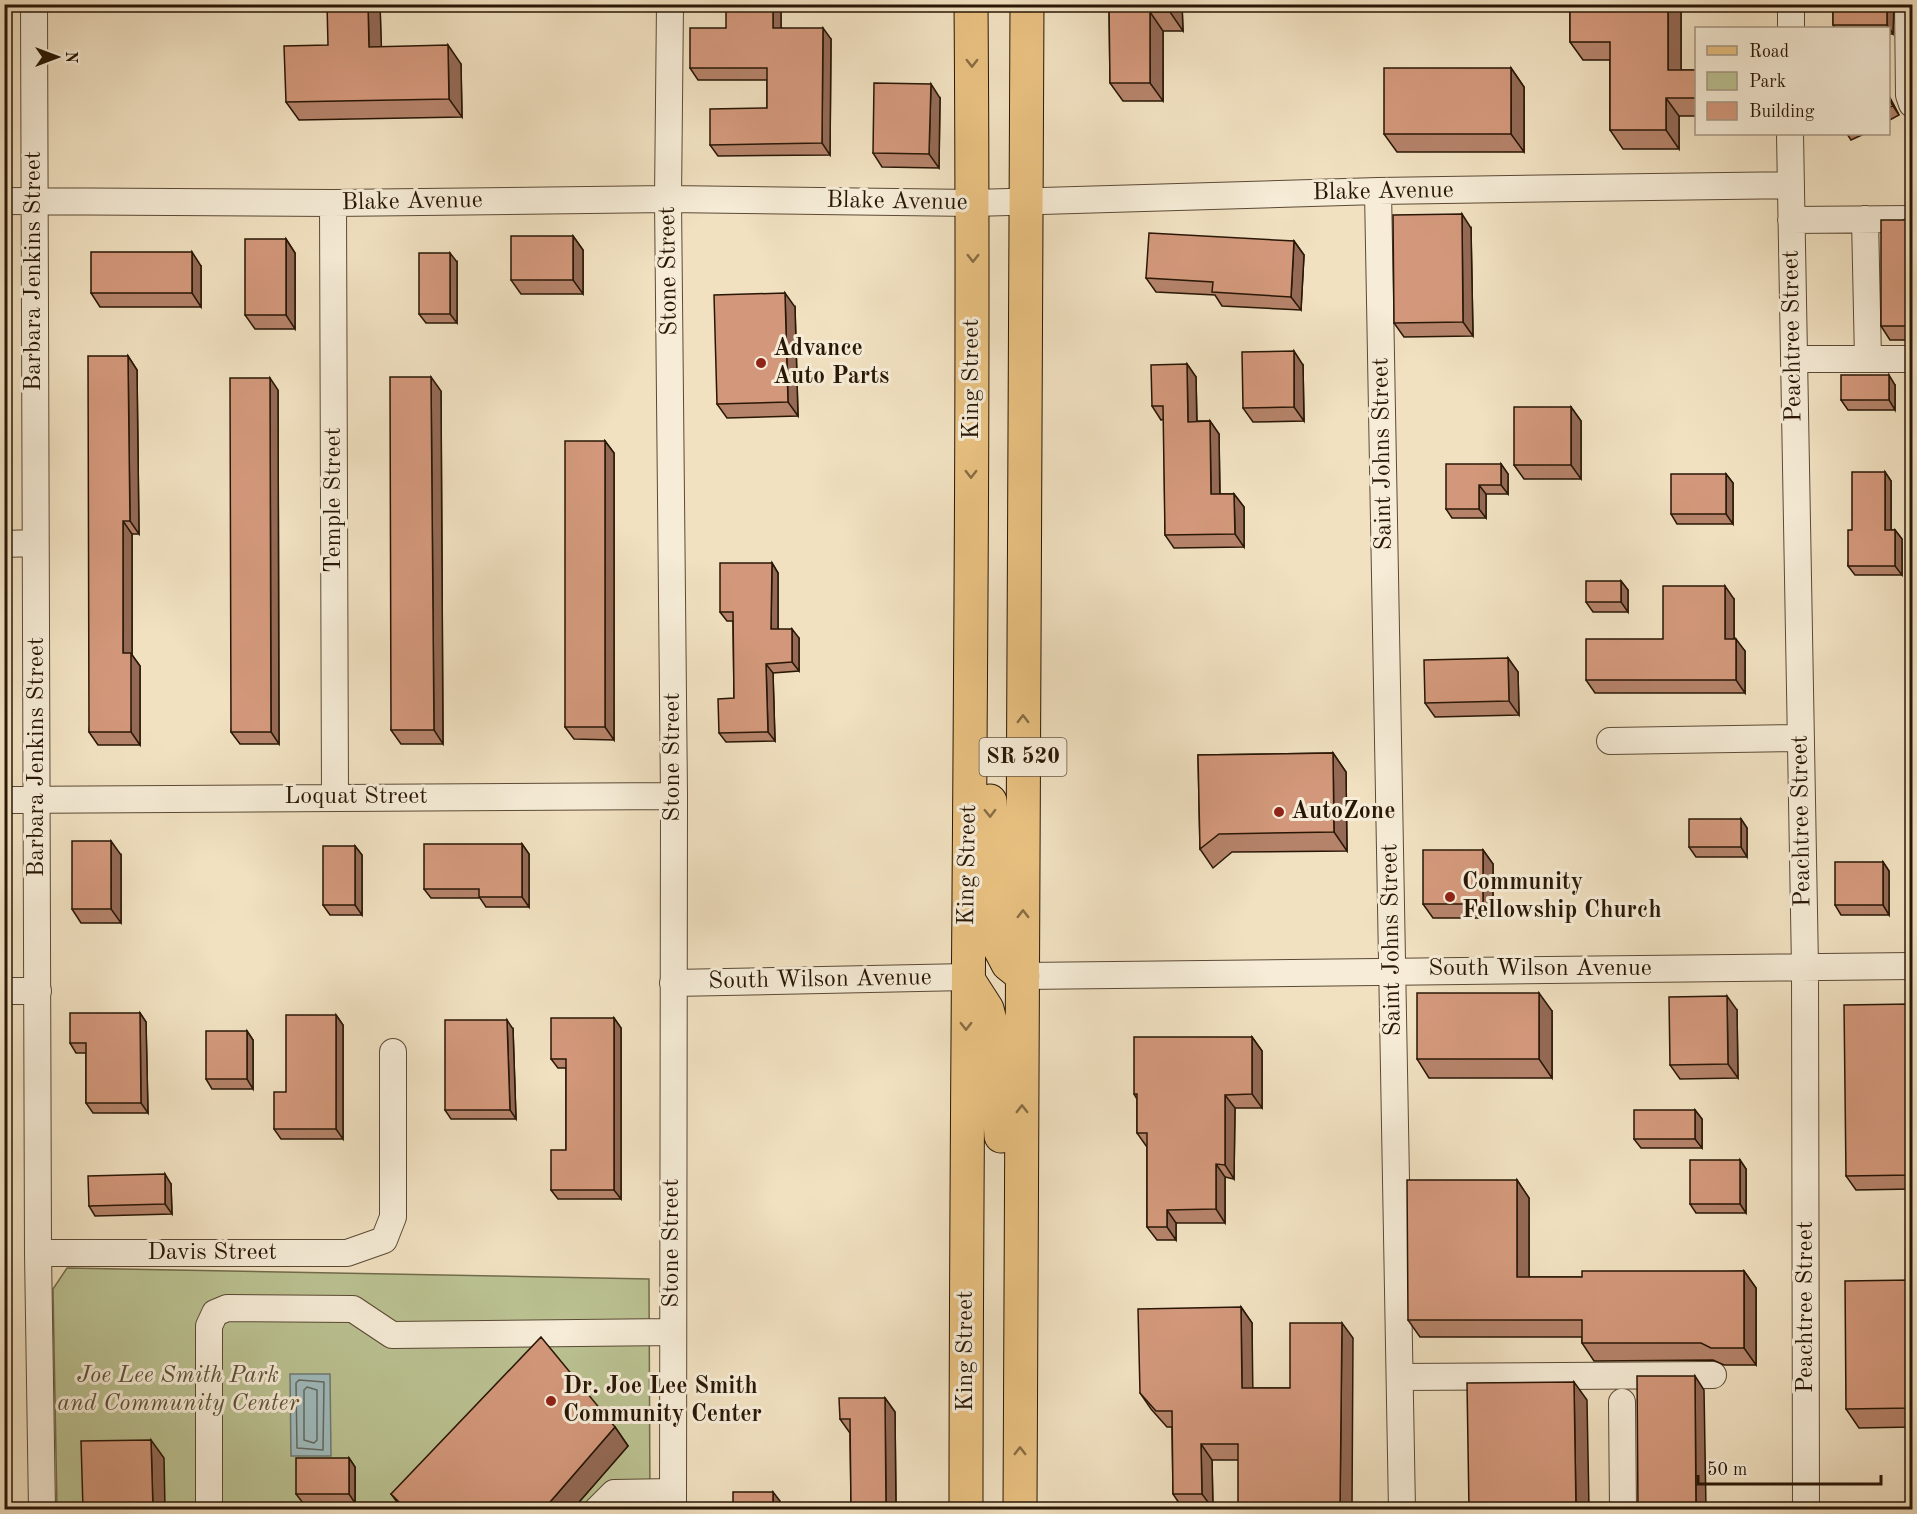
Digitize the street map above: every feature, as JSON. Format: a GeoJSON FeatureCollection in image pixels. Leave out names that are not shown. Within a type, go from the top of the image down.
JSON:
{"type":"FeatureCollection","features":[{"type":"Feature","properties":{"kind":"main road","name":"King Street"},"geometry":{"type":"LineString","coordinates":[[966,1509],[967,977],[973,203],[971,4]]}},
{"type":"Feature","properties":{"kind":"main road","name":"SR 520"},"geometry":{"type":"LineString","coordinates":[[1020,1509],[1027,4]]}},
{"type":"Feature","properties":{"kind":"main road"},"geometry":{"type":"LineString","coordinates":[[970,652],[982,690],[989,735],[994,910],[999,947],[1008,964],[1023,976]]}},
{"type":"Feature","properties":{"kind":"main road"},"geometry":{"type":"LineString","coordinates":[[967,977],[987,1009],[994,1036],[1002,1166],[1010,1232],[1021,1277]]}},
{"type":"Feature","properties":{"kind":"street","name":"Barbara Jenkins Street"},"geometry":{"type":"LineString","coordinates":[[34,4],[34,543],[38,1253],[42,1509]]}},
{"type":"Feature","properties":{"kind":"street","name":"Stone Street"},"geometry":{"type":"LineString","coordinates":[[670,4],[668,199],[674,796],[671,1332],[673,1501]]}},
{"type":"Feature","properties":{"kind":"street"},"geometry":{"type":"LineString","coordinates":[[1791,4],[1791,27]]}},
{"type":"Feature","properties":{"kind":"street"},"geometry":{"type":"LineString","coordinates":[[1908,4],[1909,95],[1912,104]]}},
{"type":"Feature","properties":{"kind":"street","name":"Peachtree Street"},"geometry":{"type":"LineString","coordinates":[[1791,135],[1790,185],[1805,966],[1806,1509]]}},
{"type":"Feature","properties":{"kind":"street","name":"Blake Avenue"},"geometry":{"type":"LineString","coordinates":[[4,201],[333,203],[668,199],[973,203],[1378,191],[1790,185]]}},
{"type":"Feature","properties":{"kind":"street","name":"Saint Johns Street"},"geometry":{"type":"LineString","coordinates":[[1378,191],[1402,1509]]}},
{"type":"Feature","properties":{"kind":"street","name":"Temple Street"},"geometry":{"type":"LineString","coordinates":[[333,203],[335,797]]}},
{"type":"Feature","properties":{"kind":"street"},"geometry":{"type":"LineString","coordinates":[[1865,219],[1868,359]]}},
{"type":"Feature","properties":{"kind":"street"},"geometry":{"type":"LineString","coordinates":[[1791,220],[1912,219]]}},
{"type":"Feature","properties":{"kind":"street"},"geometry":{"type":"LineString","coordinates":[[1794,359],[1912,359]]}},
{"type":"Feature","properties":{"kind":"street"},"geometry":{"type":"LineString","coordinates":[[4,544],[34,543]]}},
{"type":"Feature","properties":{"kind":"street"},"geometry":{"type":"LineString","coordinates":[[1610,741],[1801,738]]}},
{"type":"Feature","properties":{"kind":"street","name":"Loquat Street"},"geometry":{"type":"LineString","coordinates":[[4,800],[674,796]]}},
{"type":"Feature","properties":{"kind":"street","name":"South Wilson Avenue"},"geometry":{"type":"LineString","coordinates":[[1023,976],[1393,970],[1912,966]]}},
{"type":"Feature","properties":{"kind":"street","name":"South Wilson Avenue"},"geometry":{"type":"LineString","coordinates":[[673,983],[967,977]]}},
{"type":"Feature","properties":{"kind":"street"},"geometry":{"type":"LineString","coordinates":[[4,991],[38,991]]}},
{"type":"Feature","properties":{"kind":"street","name":"Davis Street"},"geometry":{"type":"LineString","coordinates":[[38,1253],[347,1253],[384,1240],[393,1217],[393,1052]]}},
{"type":"Feature","properties":{"kind":"street"},"geometry":{"type":"LineString","coordinates":[[209,1509],[209,1326],[215,1313],[226,1308],[353,1309],[392,1335],[671,1332]]}},
{"type":"Feature","properties":{"kind":"street"},"geometry":{"type":"LineString","coordinates":[[1400,1377],[1713,1375]]}},
{"type":"Feature","properties":{"kind":"street"},"geometry":{"type":"LineString","coordinates":[[1622,1402],[1623,1509]]}},
{"type":"Feature","properties":{"kind":"street"},"geometry":{"type":"LineString","coordinates":[[597,1509],[614,1493],[673,1501]]}},
{"type":"Feature","properties":{"kind":"green space","name":"Joe Lee Smith Park and Community Center"},"geometry":{"type":"Polygon","coordinates":[[[67,1268],[649,1279],[650,1509],[57,1509],[53,1289],[67,1268]]]}},
{"type":"Feature","properties":{"kind":"water"},"geometry":{"type":"Polygon","coordinates":[[[290,1374],[330,1374],[331,1456],[291,1456],[290,1374]]]}},
{"type":"Feature","properties":{"kind":"building"},"geometry":{"type":"Polygon","coordinates":[[[327,4],[368,4],[369,47],[448,45],[449,99],[286,102],[284,46],[328,45],[327,4]]]}},
{"type":"Feature","properties":{"kind":"building"},"geometry":{"type":"Polygon","coordinates":[[[726,4],[773,4],[773,28],[823,28],[822,143],[710,145],[710,109],[767,108],[767,68],[690,68],[690,28],[726,28],[726,4]]]}},
{"type":"Feature","properties":{"kind":"building"},"geometry":{"type":"Polygon","coordinates":[[[1109,4],[1170,4],[1170,12],[1150,12],[1150,83],[1110,83],[1109,4]]]}},
{"type":"Feature","properties":{"kind":"building"},"geometry":{"type":"Polygon","coordinates":[[[1570,4],[1668,4],[1668,70],[1695,70],[1695,98],[1666,98],[1666,130],[1610,130],[1610,42],[1570,42],[1570,4]]]}},
{"type":"Feature","properties":{"kind":"building"},"geometry":{"type":"Polygon","coordinates":[[[1833,4],[1887,4],[1887,25],[1833,25],[1833,4]]]}},
{"type":"Feature","properties":{"kind":"building"},"geometry":{"type":"Polygon","coordinates":[[[1384,68],[1511,68],[1511,134],[1384,134],[1384,68]]]}},
{"type":"Feature","properties":{"kind":"building"},"geometry":{"type":"Polygon","coordinates":[[[874,83],[931,84],[929,154],[873,153],[874,83]]]}},
{"type":"Feature","properties":{"kind":"building"},"geometry":{"type":"Polygon","coordinates":[[[1462,214],[1463,322],[1394,323],[1393,215],[1462,214]]]}},
{"type":"Feature","properties":{"kind":"building"},"geometry":{"type":"Polygon","coordinates":[[[1912,215],[1912,326],[1881,326],[1881,220],[1903,220],[1912,215]]]}},
{"type":"Feature","properties":{"kind":"building"},"geometry":{"type":"Polygon","coordinates":[[[1149,233],[1294,241],[1291,297],[1212,292],[1213,282],[1146,278],[1149,233]]]}},
{"type":"Feature","properties":{"kind":"building"},"geometry":{"type":"Polygon","coordinates":[[[511,236],[573,236],[573,280],[511,280],[511,236]]]}},
{"type":"Feature","properties":{"kind":"building"},"geometry":{"type":"Polygon","coordinates":[[[245,239],[286,239],[286,315],[245,315],[245,239]]]}},
{"type":"Feature","properties":{"kind":"building"},"geometry":{"type":"Polygon","coordinates":[[[91,252],[192,252],[192,293],[91,293],[91,252]]]}},
{"type":"Feature","properties":{"kind":"building"},"geometry":{"type":"Polygon","coordinates":[[[419,253],[450,253],[450,314],[419,314],[419,253]]]}},
{"type":"Feature","properties":{"kind":"building","name":"Advance Auto Parts"},"geometry":{"type":"Polygon","coordinates":[[[785,293],[788,402],[717,404],[714,295],[785,293]]]}},
{"type":"Feature","properties":{"kind":"building"},"geometry":{"type":"Polygon","coordinates":[[[1294,351],[1294,407],[1243,408],[1242,352],[1294,351]]]}},
{"type":"Feature","properties":{"kind":"building"},"geometry":{"type":"Polygon","coordinates":[[[88,356],[128,356],[130,521],[123,521],[123,653],[131,653],[131,732],[89,732],[88,356]]]}},
{"type":"Feature","properties":{"kind":"building"},"geometry":{"type":"Polygon","coordinates":[[[1187,364],[1188,422],[1210,421],[1211,494],[1234,494],[1235,534],[1165,535],[1163,406],[1152,406],[1151,365],[1187,364]]]}},
{"type":"Feature","properties":{"kind":"building"},"geometry":{"type":"Polygon","coordinates":[[[1841,375],[1889,375],[1889,400],[1841,400],[1841,375]]]}},
{"type":"Feature","properties":{"kind":"building"},"geometry":{"type":"Polygon","coordinates":[[[390,377],[431,377],[434,730],[391,730],[390,377]]]}},
{"type":"Feature","properties":{"kind":"building"},"geometry":{"type":"Polygon","coordinates":[[[230,378],[270,378],[271,732],[231,732],[230,378]]]}},
{"type":"Feature","properties":{"kind":"building"},"geometry":{"type":"Polygon","coordinates":[[[1514,407],[1571,407],[1571,465],[1514,465],[1514,407]]]}},
{"type":"Feature","properties":{"kind":"building"},"geometry":{"type":"Polygon","coordinates":[[[565,441],[605,441],[605,727],[565,727],[565,441]]]}},
{"type":"Feature","properties":{"kind":"building"},"geometry":{"type":"Polygon","coordinates":[[[1446,464],[1501,464],[1501,485],[1479,485],[1479,509],[1446,509],[1446,464]]]}},
{"type":"Feature","properties":{"kind":"building"},"geometry":{"type":"Polygon","coordinates":[[[1852,472],[1885,472],[1885,530],[1895,530],[1895,566],[1848,566],[1848,530],[1852,530],[1852,472]]]}},
{"type":"Feature","properties":{"kind":"building"},"geometry":{"type":"Polygon","coordinates":[[[1671,474],[1726,474],[1726,514],[1671,514],[1671,474]]]}},
{"type":"Feature","properties":{"kind":"building"},"geometry":{"type":"Polygon","coordinates":[[[720,563],[772,563],[771,629],[792,629],[792,662],[766,664],[768,732],[719,733],[718,699],[734,698],[733,612],[720,612],[720,563]]]}},
{"type":"Feature","properties":{"kind":"building"},"geometry":{"type":"Polygon","coordinates":[[[1586,581],[1621,581],[1621,602],[1586,602],[1586,581]]]}},
{"type":"Feature","properties":{"kind":"building"},"geometry":{"type":"Polygon","coordinates":[[[1663,586],[1725,586],[1725,639],[1736,639],[1736,680],[1586,680],[1586,639],[1663,639],[1663,586]]]}},
{"type":"Feature","properties":{"kind":"building"},"geometry":{"type":"Polygon","coordinates":[[[1508,658],[1509,701],[1425,703],[1424,660],[1508,658]]]}},
{"type":"Feature","properties":{"kind":"building","name":"AutoZone"},"geometry":{"type":"Polygon","coordinates":[[[1333,753],[1334,832],[1219,834],[1200,849],[1198,755],[1333,753]]]}},
{"type":"Feature","properties":{"kind":"building"},"geometry":{"type":"Polygon","coordinates":[[[1689,819],[1741,819],[1741,847],[1689,847],[1689,819]]]}},
{"type":"Feature","properties":{"kind":"building"},"geometry":{"type":"Polygon","coordinates":[[[72,841],[111,841],[111,909],[72,909],[72,841]]]}},
{"type":"Feature","properties":{"kind":"building"},"geometry":{"type":"Polygon","coordinates":[[[424,844],[522,844],[522,897],[479,897],[479,889],[424,889],[424,844]]]}},
{"type":"Feature","properties":{"kind":"building"},"geometry":{"type":"Polygon","coordinates":[[[323,846],[355,846],[355,905],[323,905],[323,846]]]}},
{"type":"Feature","properties":{"kind":"building"},"geometry":{"type":"Polygon","coordinates":[[[1423,850],[1483,850],[1483,904],[1423,904],[1423,850]]]}},
{"type":"Feature","properties":{"kind":"building"},"geometry":{"type":"Polygon","coordinates":[[[1835,862],[1883,862],[1883,905],[1835,905],[1835,862]]]}},
{"type":"Feature","properties":{"kind":"building"},"geometry":{"type":"Polygon","coordinates":[[[1417,993],[1539,993],[1539,1059],[1417,1059],[1417,993]]]}},
{"type":"Feature","properties":{"kind":"building"},"geometry":{"type":"Polygon","coordinates":[[[1727,996],[1728,1064],[1670,1065],[1669,997],[1727,996]]]}},
{"type":"Feature","properties":{"kind":"building"},"geometry":{"type":"Polygon","coordinates":[[[1912,1004],[1912,1175],[1846,1176],[1844,1005],[1912,1004]]]}},
{"type":"Feature","properties":{"kind":"building"},"geometry":{"type":"Polygon","coordinates":[[[70,1013],[140,1013],[141,1103],[86,1103],[86,1043],[70,1043],[70,1013]]]}},
{"type":"Feature","properties":{"kind":"building"},"geometry":{"type":"Polygon","coordinates":[[[286,1015],[336,1015],[336,1129],[274,1129],[274,1092],[286,1092],[286,1015]]]}},
{"type":"Feature","properties":{"kind":"building"},"geometry":{"type":"Polygon","coordinates":[[[551,1018],[614,1018],[614,1190],[551,1190],[551,1150],[566,1150],[566,1059],[551,1059],[551,1018]]]}},
{"type":"Feature","properties":{"kind":"building"},"geometry":{"type":"Polygon","coordinates":[[[445,1020],[507,1020],[510,1110],[445,1110],[445,1020]]]}},
{"type":"Feature","properties":{"kind":"building"},"geometry":{"type":"Polygon","coordinates":[[[206,1031],[247,1031],[247,1079],[206,1079],[206,1031]]]}},
{"type":"Feature","properties":{"kind":"building"},"geometry":{"type":"Polygon","coordinates":[[[1134,1037],[1252,1037],[1252,1094],[1225,1095],[1225,1165],[1216,1164],[1216,1209],[1167,1210],[1167,1227],[1147,1227],[1147,1133],[1137,1133],[1134,1037]]]}},
{"type":"Feature","properties":{"kind":"building"},"geometry":{"type":"Polygon","coordinates":[[[1634,1110],[1695,1110],[1695,1139],[1634,1139],[1634,1110]]]}},
{"type":"Feature","properties":{"kind":"building"},"geometry":{"type":"Polygon","coordinates":[[[1690,1160],[1740,1160],[1740,1204],[1690,1204],[1690,1160]]]}},
{"type":"Feature","properties":{"kind":"building"},"geometry":{"type":"Polygon","coordinates":[[[165,1174],[165,1204],[89,1206],[88,1176],[165,1174]]]}},
{"type":"Feature","properties":{"kind":"building"},"geometry":{"type":"Polygon","coordinates":[[[1407,1180],[1517,1180],[1517,1277],[1582,1277],[1582,1271],[1744,1271],[1744,1348],[1711,1348],[1701,1343],[1582,1343],[1582,1320],[1408,1320],[1407,1180]]]}},
{"type":"Feature","properties":{"kind":"building"},"geometry":{"type":"Polygon","coordinates":[[[1912,1280],[1912,1408],[1846,1409],[1845,1281],[1912,1280]]]}},
{"type":"Feature","properties":{"kind":"building"},"geometry":{"type":"Polygon","coordinates":[[[1241,1307],[1242,1388],[1290,1388],[1290,1323],[1342,1323],[1340,1509],[1238,1509],[1238,1444],[1201,1444],[1202,1494],[1173,1494],[1172,1411],[1156,1411],[1140,1393],[1138,1309],[1241,1307]]]}},
{"type":"Feature","properties":{"kind":"building","name":"Dr. Joe Lee Smith Community Center"},"geometry":{"type":"Polygon","coordinates":[[[541,1337],[615,1427],[544,1509],[406,1509],[391,1494],[541,1337]]]}},
{"type":"Feature","properties":{"kind":"building"},"geometry":{"type":"Polygon","coordinates":[[[1637,1376],[1695,1376],[1696,1509],[1638,1509],[1637,1376]]]}},
{"type":"Feature","properties":{"kind":"building"},"geometry":{"type":"Polygon","coordinates":[[[1574,1382],[1576,1509],[1469,1509],[1467,1383],[1574,1382]]]}},
{"type":"Feature","properties":{"kind":"building"},"geometry":{"type":"Polygon","coordinates":[[[839,1398],[885,1398],[886,1505],[851,1505],[850,1419],[840,1419],[839,1398]]]}},
{"type":"Feature","properties":{"kind":"building"},"geometry":{"type":"Polygon","coordinates":[[[151,1440],[153,1509],[83,1509],[81,1441],[151,1440]]]}},
{"type":"Feature","properties":{"kind":"building"},"geometry":{"type":"Polygon","coordinates":[[[1907,1454],[1912,1454],[1912,1507],[1907,1507],[1907,1454]]]}},
{"type":"Feature","properties":{"kind":"building"},"geometry":{"type":"Polygon","coordinates":[[[296,1458],[349,1458],[349,1494],[296,1494],[296,1458]]]}},
{"type":"Feature","properties":{"kind":"building"},"geometry":{"type":"Polygon","coordinates":[[[733,1492],[773,1492],[773,1509],[733,1509],[733,1492]]]}},
{"type":"Feature","properties":{"kind":"place","name":"Advance Auto Parts"},"geometry":{"type":"Point","coordinates":[761,363]}},
{"type":"Feature","properties":{"kind":"place","name":"AutoZone"},"geometry":{"type":"Point","coordinates":[1279,812]}},
{"type":"Feature","properties":{"kind":"place","name":"Community Fellowship Church"},"geometry":{"type":"Point","coordinates":[1450,897]}},
{"type":"Feature","properties":{"kind":"place","name":"Dr. Joe Lee Smith Community Center"},"geometry":{"type":"Point","coordinates":[551,1401]}}]}
